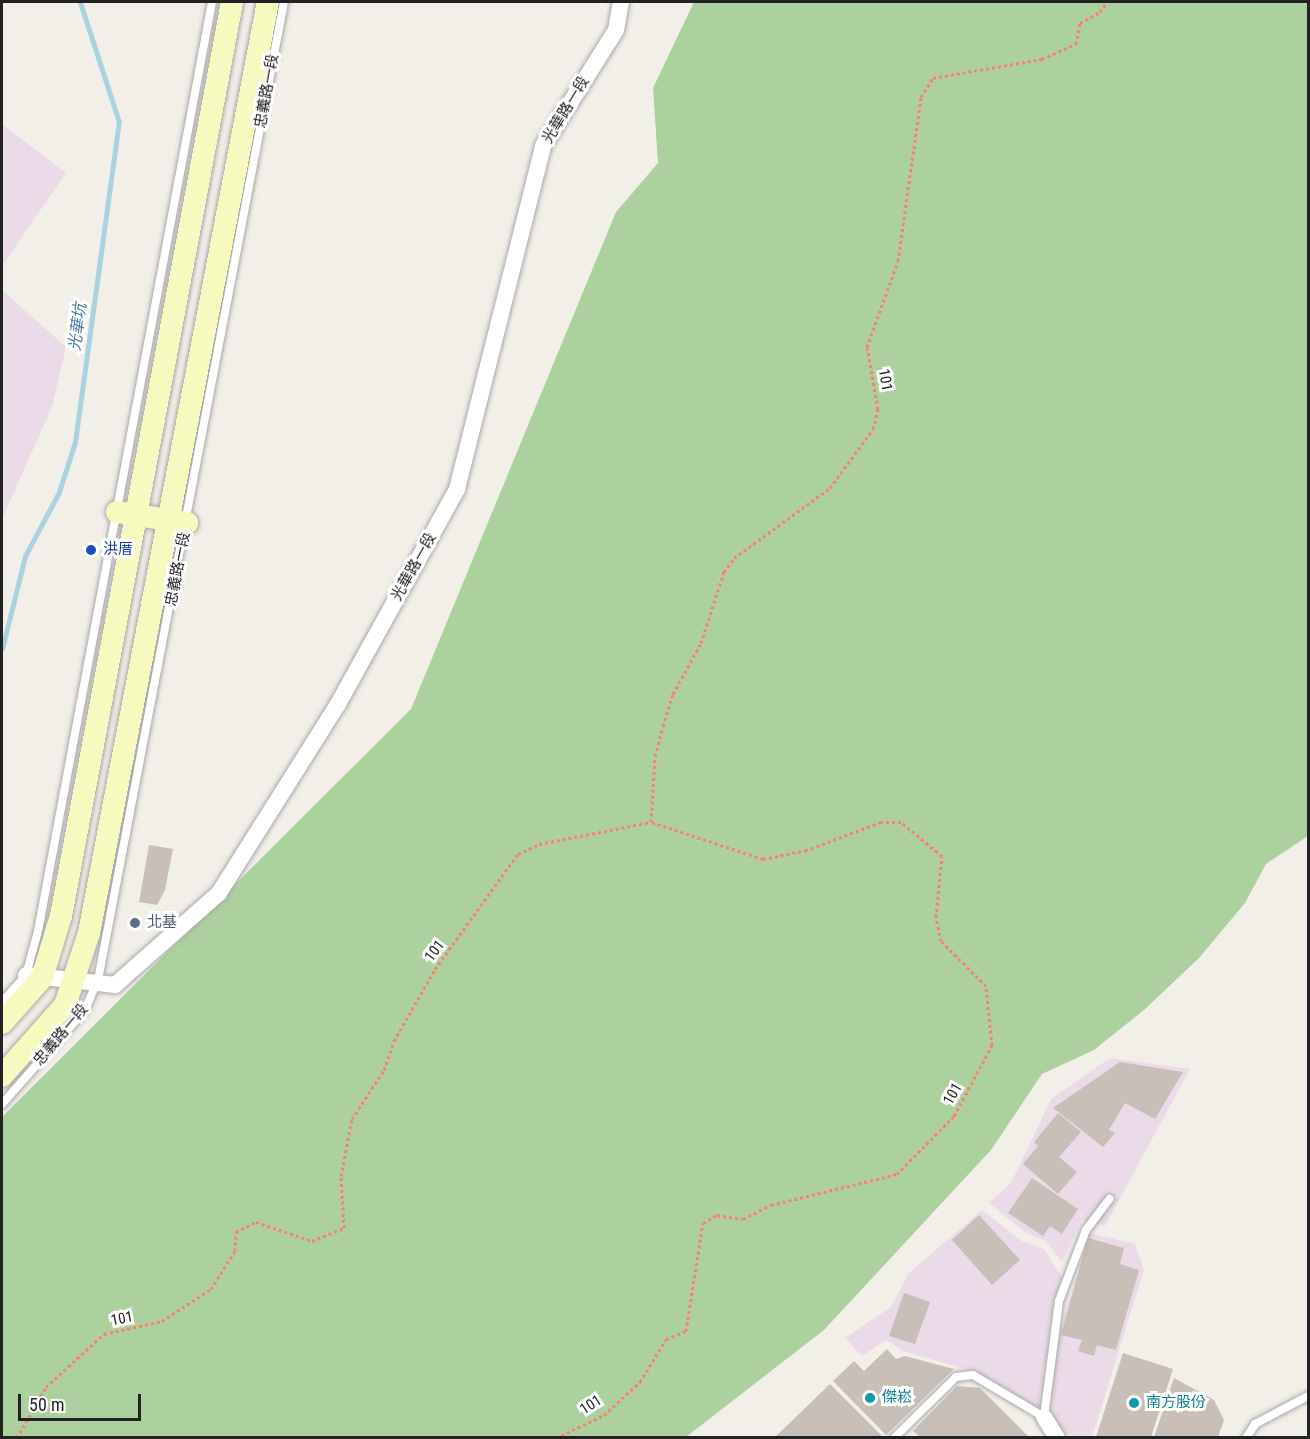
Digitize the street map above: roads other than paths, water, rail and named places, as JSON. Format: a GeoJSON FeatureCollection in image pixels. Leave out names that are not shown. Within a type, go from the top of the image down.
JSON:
{"type":"FeatureCollection","features":[{"type":"Feature","properties":{"kind":"main road"},"geometry":{"type":"LineString","coordinates":[[2,1023],[34,976],[66,893],[127,514],[232,2]]}},
{"type":"Feature","properties":{"kind":"main road","name":"忠義路一段"},"geometry":{"type":"LineString","coordinates":[[2,1076],[88,980],[178,522],[268,2]]}},
{"type":"Feature","properties":{"kind":"main road"},"geometry":{"type":"LineString","coordinates":[[127,514],[178,522]]}},
{"type":"Feature","properties":{"kind":"street","name":"光華路一段"},"geometry":{"type":"LineString","coordinates":[[34,976],[88,980],[116,985],[219,892],[338,704],[457,489],[543,146],[616,30],[621,2]]}},
{"type":"Feature","properties":{"kind":"street"},"geometry":{"type":"LineString","coordinates":[[1044,1418],[1057,1437]]}},
{"type":"Feature","properties":{"kind":"lane"},"geometry":{"type":"LineString","coordinates":[[127,514],[212,2]]}},
{"type":"Feature","properties":{"kind":"lane","name":"忠義路一段"},"geometry":{"type":"LineString","coordinates":[[178,522],[284,2]]}},
{"type":"Feature","properties":{"kind":"lane"},"geometry":{"type":"LineString","coordinates":[[2,1002],[34,976]]}},
{"type":"Feature","properties":{"kind":"lane","name":"忠義路一段"},"geometry":{"type":"LineString","coordinates":[[2,1104],[85,1010],[88,980]]}},
{"type":"Feature","properties":{"kind":"lane"},"geometry":{"type":"LineString","coordinates":[[894,1437],[956,1377],[973,1375],[1044,1418],[1059,1300],[1086,1230],[1109,1199]]}},
{"type":"Feature","properties":{"kind":"lane"},"geometry":{"type":"LineString","coordinates":[[1246,1437],[1255,1424],[1308,1396]]}},
{"type":"Feature","properties":{"kind":"waterway","name":"光華坑"},"geometry":{"type":"LineString","coordinates":[[2,649],[25,556],[59,492],[75,442],[119,122],[80,2]]}},
{"type":"Feature","properties":{"kind":"place","name":"洪厝"},"geometry":{"type":"Point","coordinates":[91,550]}},
{"type":"Feature","properties":{"kind":"place","name":"北基"},"geometry":{"type":"Point","coordinates":[135,923]}},
{"type":"Feature","properties":{"kind":"place","name":"傑崧"},"geometry":{"type":"Point","coordinates":[870,1398]}},
{"type":"Feature","properties":{"kind":"place","name":"南方股份"},"geometry":{"type":"Point","coordinates":[1134,1403]}}]}
